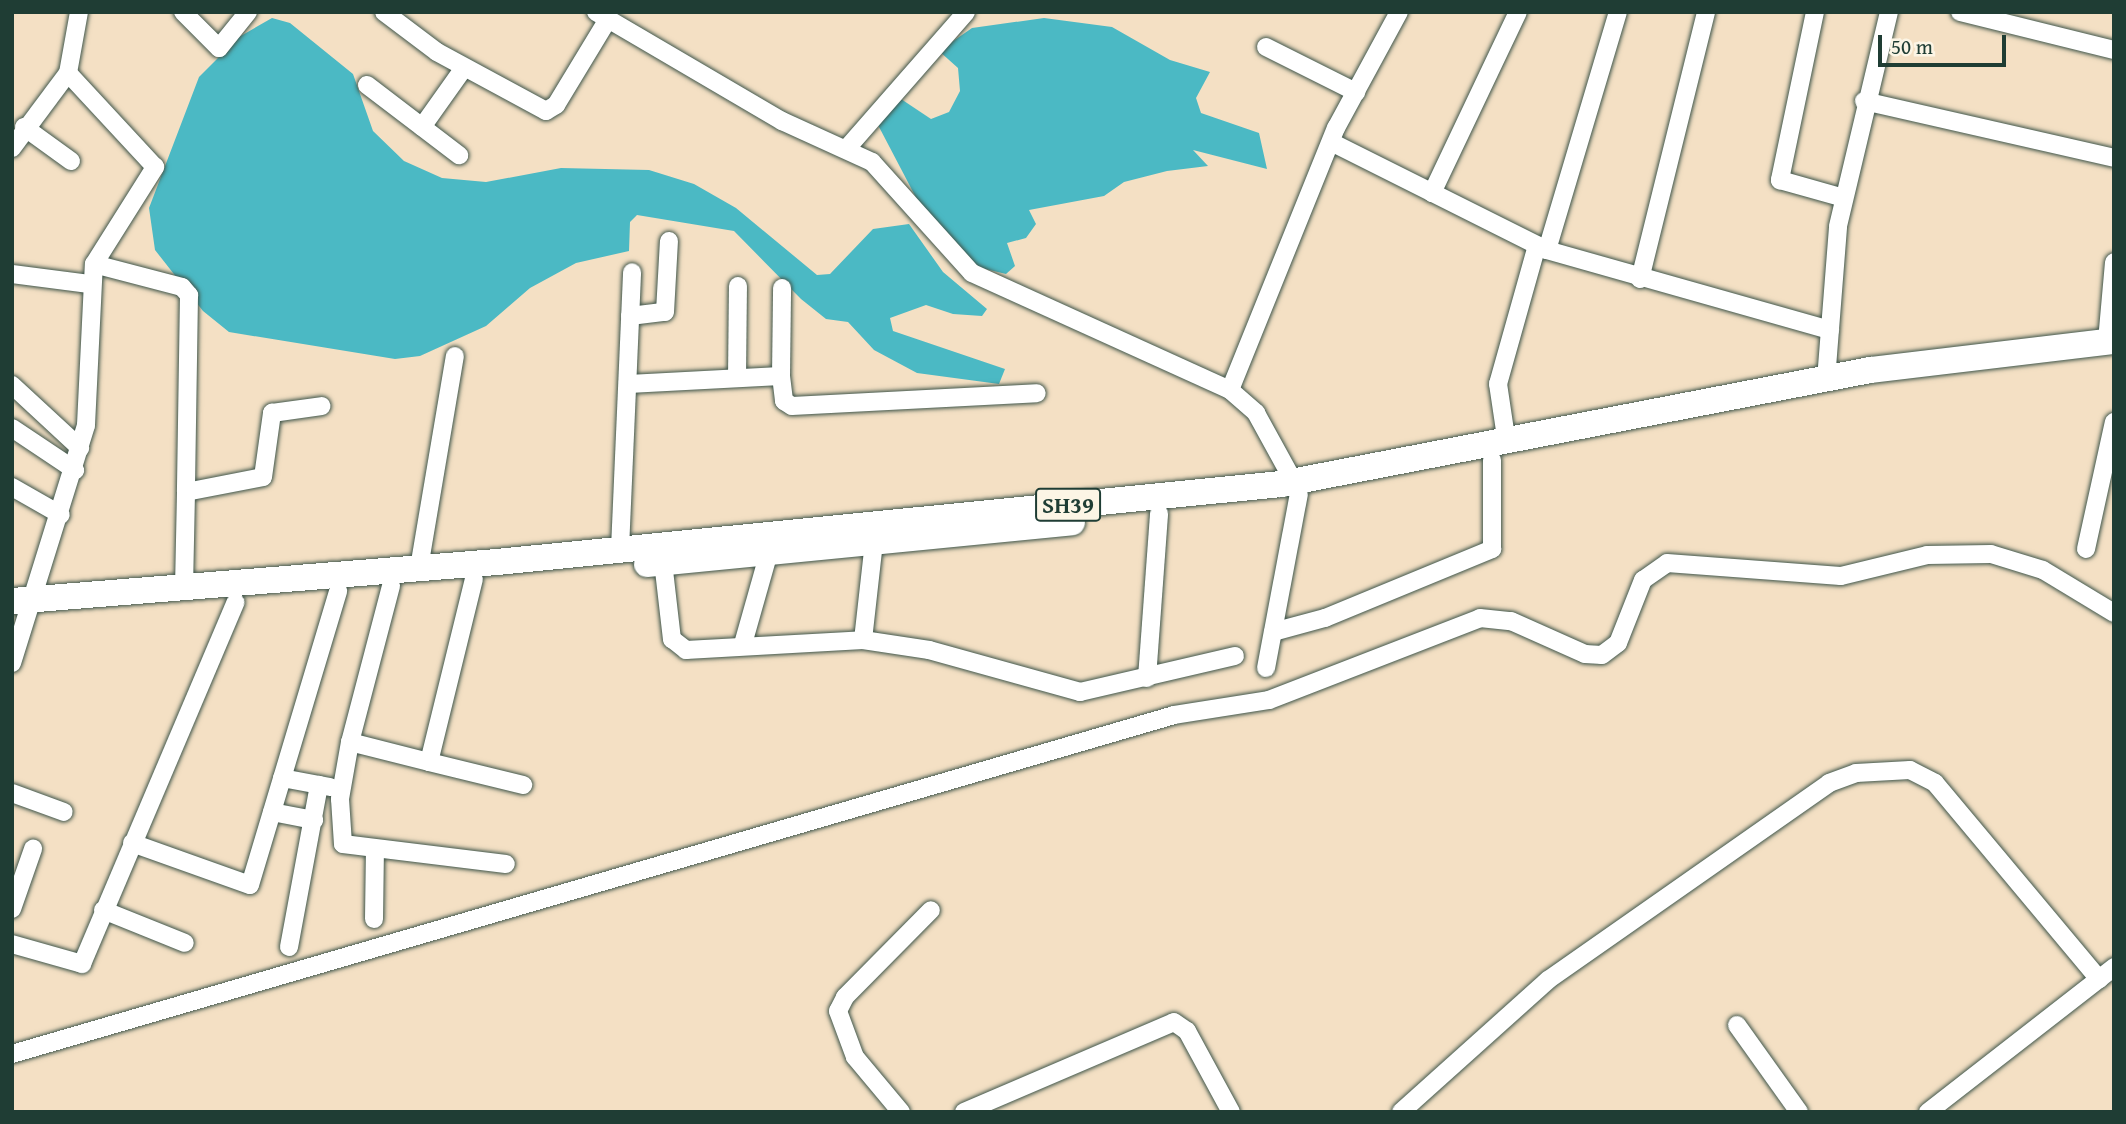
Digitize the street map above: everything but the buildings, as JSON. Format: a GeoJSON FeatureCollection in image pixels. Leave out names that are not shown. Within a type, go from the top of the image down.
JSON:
{"type":"FeatureCollection","features":[{"type":"Feature","properties":{"kind":"main road","name":"SH39"},"geometry":{"type":"LineString","coordinates":[[20,609],[184,588],[620,549],[662,553],[769,552],[1159,513],[2112,347]]}},
{"type":"Feature","properties":{"kind":"main road","name":"SH39"},"geometry":{"type":"LineString","coordinates":[[1500,452],[1826,380],[2112,347]]}},
{"type":"Feature","properties":{"kind":"main road","name":"SH39"},"geometry":{"type":"LineString","coordinates":[[20,609],[236,602],[474,579],[662,553],[1296,488]]}},
{"type":"Feature","properties":{"kind":"street"},"geometry":{"type":"LineString","coordinates":[[12,148],[24,127],[68,73],[79,12]]}},
{"type":"Feature","properties":{"kind":"street"},"geometry":{"type":"LineString","coordinates":[[183,12],[219,48],[247,12]]}},
{"type":"Feature","properties":{"kind":"street"},"geometry":{"type":"LineString","coordinates":[[384,12],[464,68],[552,111],[602,16],[782,121],[849,147],[888,178],[972,273],[1230,390],[1256,414],[1296,488],[1266,668]]}},
{"type":"Feature","properties":{"kind":"street"},"geometry":{"type":"LineString","coordinates":[[849,147],[966,12]]}},
{"type":"Feature","properties":{"kind":"street"},"geometry":{"type":"LineString","coordinates":[[1432,192],[1517,12]]}},
{"type":"Feature","properties":{"kind":"street"},"geometry":{"type":"LineString","coordinates":[[1273,632],[1325,618],[1492,549],[1500,452],[1498,384],[1618,12]]}},
{"type":"Feature","properties":{"kind":"street"},"geometry":{"type":"LineString","coordinates":[[1640,279],[1706,12]]}},
{"type":"Feature","properties":{"kind":"street"},"geometry":{"type":"LineString","coordinates":[[1815,12],[1780,180],[1844,198]]}},
{"type":"Feature","properties":{"kind":"street"},"geometry":{"type":"LineString","coordinates":[[1826,380],[1844,198],[1864,102],[1889,12]]}},
{"type":"Feature","properties":{"kind":"street"},"geometry":{"type":"LineString","coordinates":[[1230,390],[1331,142],[1397,13]]}},
{"type":"Feature","properties":{"kind":"street"},"geometry":{"type":"LineString","coordinates":[[1969,14],[2114,50]]}},
{"type":"Feature","properties":{"kind":"street"},"geometry":{"type":"LineString","coordinates":[[1266,47],[1356,92]]}},
{"type":"Feature","properties":{"kind":"street"},"geometry":{"type":"LineString","coordinates":[[422,127],[464,68]]}},
{"type":"Feature","properties":{"kind":"street"},"geometry":{"type":"LineString","coordinates":[[12,663],[20,609],[61,515],[80,448],[90,396],[89,284],[94,264],[155,167],[68,73]]}},
{"type":"Feature","properties":{"kind":"street"},"geometry":{"type":"LineString","coordinates":[[367,85],[459,155]]}},
{"type":"Feature","properties":{"kind":"street"},"geometry":{"type":"LineString","coordinates":[[1864,102],[2114,158]]}},
{"type":"Feature","properties":{"kind":"street"},"geometry":{"type":"LineString","coordinates":[[24,127],[71,161]]}},
{"type":"Feature","properties":{"kind":"street"},"geometry":{"type":"LineString","coordinates":[[1331,142],[1542,247],[1640,279],[1829,330]]}},
{"type":"Feature","properties":{"kind":"street"},"geometry":{"type":"LineString","coordinates":[[630,316],[665,312],[669,241]]}},
{"type":"Feature","properties":{"kind":"street"},"geometry":{"type":"LineString","coordinates":[[2112,347],[2114,261]]}},
{"type":"Feature","properties":{"kind":"street"},"geometry":{"type":"LineString","coordinates":[[94,264],[182,287],[189,295],[184,588]]}},
{"type":"Feature","properties":{"kind":"street"},"geometry":{"type":"LineString","coordinates":[[620,549],[632,272]]}},
{"type":"Feature","properties":{"kind":"street"},"geometry":{"type":"LineString","coordinates":[[12,274],[89,284]]}},
{"type":"Feature","properties":{"kind":"street"},"geometry":{"type":"LineString","coordinates":[[737,378],[738,286]]}},
{"type":"Feature","properties":{"kind":"street"},"geometry":{"type":"LineString","coordinates":[[782,288],[781,376],[784,401],[792,406],[1037,393]]}},
{"type":"Feature","properties":{"kind":"street"},"geometry":{"type":"LineString","coordinates":[[419,568],[455,356]]}},
{"type":"Feature","properties":{"kind":"street"},"geometry":{"type":"LineString","coordinates":[[628,384],[781,376]]}},
{"type":"Feature","properties":{"kind":"street"},"geometry":{"type":"LineString","coordinates":[[12,385],[80,448]]}},
{"type":"Feature","properties":{"kind":"street"},"geometry":{"type":"LineString","coordinates":[[186,492],[263,477],[272,413],[322,406]]}},
{"type":"Feature","properties":{"kind":"street"},"geometry":{"type":"LineString","coordinates":[[2086,549],[2114,422]]}},
{"type":"Feature","properties":{"kind":"street"},"geometry":{"type":"LineString","coordinates":[[12,428],[75,470]]}},
{"type":"Feature","properties":{"kind":"street"},"geometry":{"type":"LineString","coordinates":[[12,487],[61,515]]}},
{"type":"Feature","properties":{"kind":"street"},"geometry":{"type":"LineString","coordinates":[[1147,678],[1159,513]]}},
{"type":"Feature","properties":{"kind":"street"},"geometry":{"type":"LineString","coordinates":[[863,639],[874,542]]}},
{"type":"Feature","properties":{"kind":"street"},"geometry":{"type":"LineString","coordinates":[[743,644],[769,552]]}},
{"type":"Feature","properties":{"kind":"street"},"geometry":{"type":"LineString","coordinates":[[662,553],[674,646],[863,639],[929,650],[1080,692],[1235,656]]}},
{"type":"Feature","properties":{"kind":"street"},"geometry":{"type":"LineString","coordinates":[[12,1054],[1174,715],[1269,700],[1480,618],[1511,621],[1585,654],[1602,655],[1618,643],[1643,580],[1667,563],[1841,576],[1927,555],[1991,554],[2043,570],[2114,613]]}},
{"type":"Feature","properties":{"kind":"street"},"geometry":{"type":"LineString","coordinates":[[429,762],[474,579]]}},
{"type":"Feature","properties":{"kind":"street"},"geometry":{"type":"LineString","coordinates":[[391,586],[350,742],[341,789],[343,844],[506,864]]}},
{"type":"Feature","properties":{"kind":"street"},"geometry":{"type":"LineString","coordinates":[[132,843],[243,887],[253,880],[338,591]]}},
{"type":"Feature","properties":{"kind":"street"},"geometry":{"type":"LineString","coordinates":[[12,944],[78,966],[236,602]]}},
{"type":"Feature","properties":{"kind":"street"},"geometry":{"type":"LineString","coordinates":[[350,742],[523,785]]}},
{"type":"Feature","properties":{"kind":"street"},"geometry":{"type":"LineString","coordinates":[[1401,1112],[1548,980],[1829,783],[1856,773],[1910,770],[1935,783],[2099,979]]}},
{"type":"Feature","properties":{"kind":"street"},"geometry":{"type":"LineString","coordinates":[[282,778],[341,789]]}},
{"type":"Feature","properties":{"kind":"street"},"geometry":{"type":"LineString","coordinates":[[289,947],[319,785]]}},
{"type":"Feature","properties":{"kind":"street"},"geometry":{"type":"LineString","coordinates":[[12,793],[64,812]]}},
{"type":"Feature","properties":{"kind":"street"},"geometry":{"type":"LineString","coordinates":[[272,813],[314,820]]}},
{"type":"Feature","properties":{"kind":"street"},"geometry":{"type":"LineString","coordinates":[[12,909],[33,849]]}},
{"type":"Feature","properties":{"kind":"street"},"geometry":{"type":"LineString","coordinates":[[374,919],[375,849]]}},
{"type":"Feature","properties":{"kind":"street"},"geometry":{"type":"LineString","coordinates":[[103,911],[185,943]]}},
{"type":"Feature","properties":{"kind":"street"},"geometry":{"type":"LineString","coordinates":[[901,1112],[855,1057],[838,1011],[845,997],[931,911]]}},
{"type":"Feature","properties":{"kind":"street"},"geometry":{"type":"LineString","coordinates":[[1928,1112],[2114,967]]}},
{"type":"Feature","properties":{"kind":"street"},"geometry":{"type":"LineString","coordinates":[[966,1111],[1174,1022],[1186,1031],[1231,1112]]}},
{"type":"Feature","properties":{"kind":"street"},"geometry":{"type":"LineString","coordinates":[[1737,1025],[1800,1112]]}},
{"type":"Feature","properties":{"kind":"water"},"geometry":{"type":"Polygon","coordinates":[[[272,18],[290,23],[353,74],[373,131],[404,161],[442,178],[486,182],[561,168],[649,170],[694,184],[736,208],[817,275],[830,274],[873,229],[909,224],[943,272],[987,309],[982,316],[953,314],[926,305],[890,318],[893,331],[1005,369],[999,384],[917,373],[874,350],[848,322],[826,319],[801,299],[734,231],[637,215],[630,222],[629,251],[576,263],[530,288],[486,326],[420,356],[395,359],[229,332],[203,311],[155,250],[149,208],[199,77],[239,37],[272,18]]]}},
{"type":"Feature","properties":{"kind":"water"},"geometry":{"type":"Polygon","coordinates":[[[1044,18],[1112,27],[1170,60],[1210,72],[1196,98],[1201,113],[1259,133],[1267,169],[1193,150],[1208,166],[1167,171],[1124,182],[1104,196],[1029,210],[1036,224],[1026,238],[1007,243],[1015,266],[1006,274],[965,264],[922,209],[878,125],[895,95],[931,119],[949,112],[960,91],[958,68],[939,51],[972,28],[1044,18]]]}}]}
